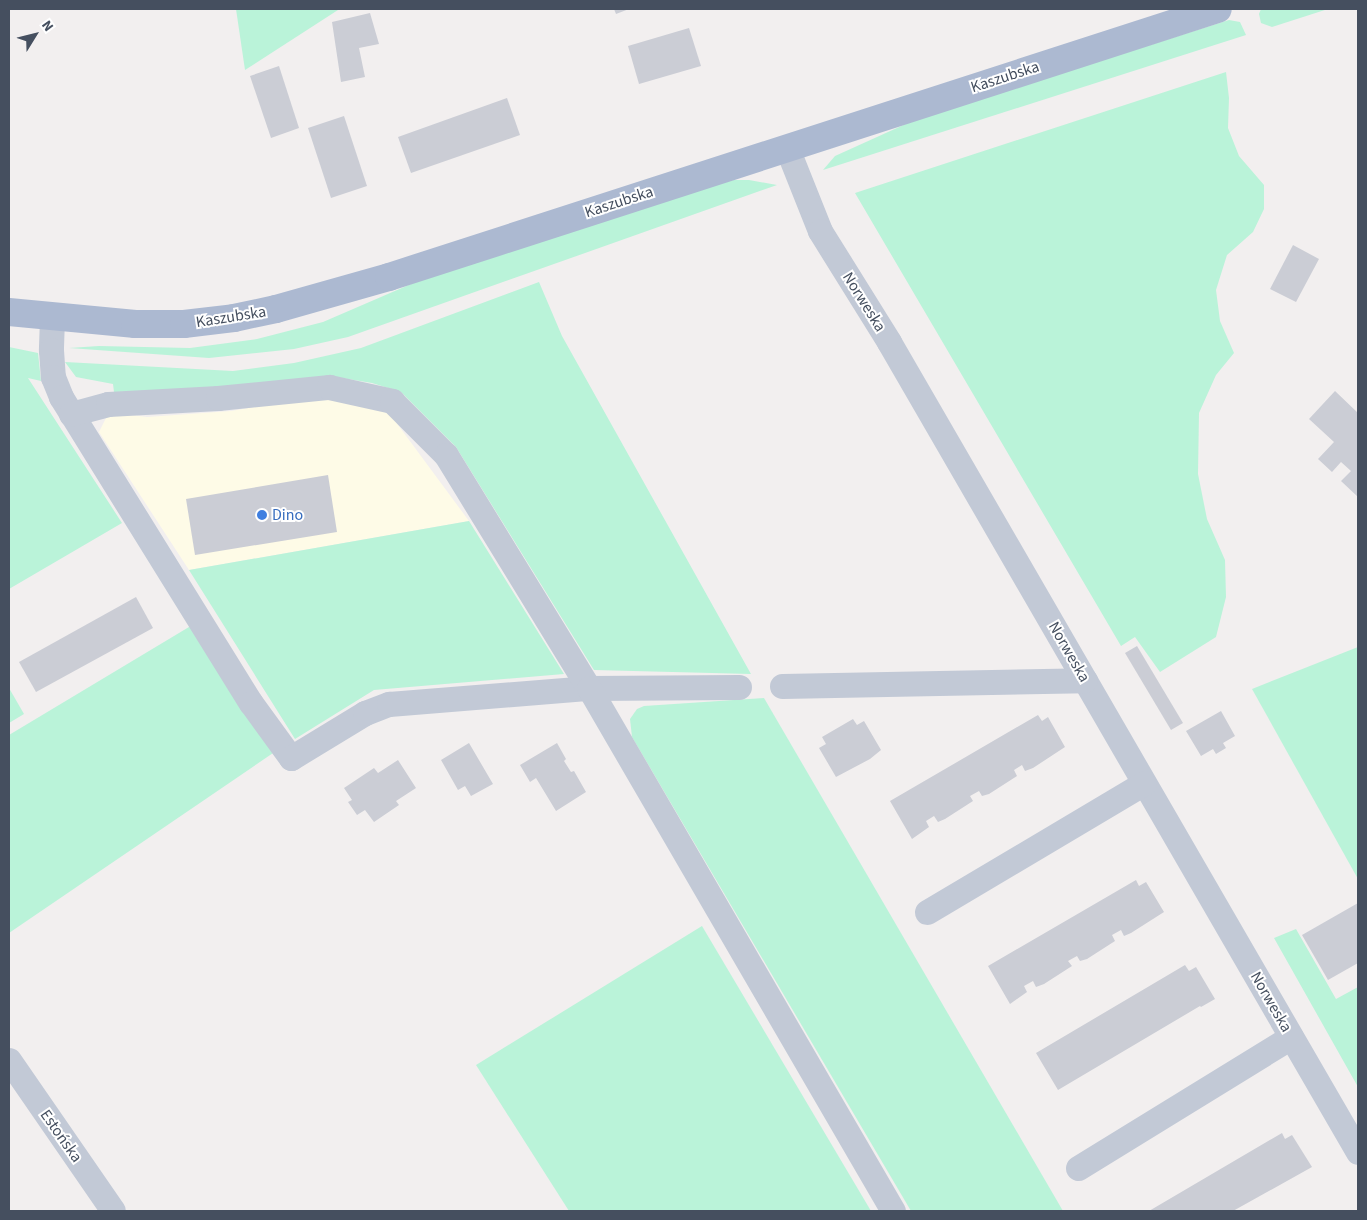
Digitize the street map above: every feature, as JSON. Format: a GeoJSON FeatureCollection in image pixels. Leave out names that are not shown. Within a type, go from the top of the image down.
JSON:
{"type":"FeatureCollection","features":[{"type":"Feature","properties":{"kind":"main road","name":"Kaszubska"},"geometry":{"type":"LineString","coordinates":[[9,312],[52,318],[136,324],[184,324],[234,318],[276,310],[389,277],[1218,9]]}},
{"type":"Feature","properties":{"kind":"street","name":"Norweska"},"geometry":{"type":"LineString","coordinates":[[787,148],[820,230],[889,342],[1358,1152]]}},
{"type":"Feature","properties":{"kind":"street"},"geometry":{"type":"LineString","coordinates":[[52,318],[51,350],[53,377],[61,397],[251,703],[291,758],[365,713],[389,704],[589,688],[739,687]]}},
{"type":"Feature","properties":{"kind":"street"},"geometry":{"type":"LineString","coordinates":[[72,414],[108,404],[218,398],[329,387],[392,401],[446,454],[589,688],[893,1211]]}},
{"type":"Feature","properties":{"kind":"street"},"geometry":{"type":"LineString","coordinates":[[782,686],[1085,680]]}},
{"type":"Feature","properties":{"kind":"street"},"geometry":{"type":"LineString","coordinates":[[927,912],[1144,783]]}},
{"type":"Feature","properties":{"kind":"street"},"geometry":{"type":"LineString","coordinates":[[1078,1168],[1291,1036]]}},
{"type":"Feature","properties":{"kind":"street","name":"Estońska"},"geometry":{"type":"LineString","coordinates":[[9,1060],[113,1211]]}},
{"type":"Feature","properties":{"kind":"shaded area"},"geometry":{"type":"Polygon","coordinates":[[[351,390],[381,402],[469,521],[189,570],[99,432],[109,412],[147,417],[231,411],[351,390]]]}},
{"type":"Feature","properties":{"kind":"green space"},"geometry":{"type":"Polygon","coordinates":[[[236,9],[337,9],[338,10],[245,70],[236,9]]]}},
{"type":"Feature","properties":{"kind":"green space"},"geometry":{"type":"Polygon","coordinates":[[[1261,9],[1328,9],[1272,27],[1261,23],[1259,14],[1261,9]]]}},
{"type":"Feature","properties":{"kind":"green space"},"geometry":{"type":"Polygon","coordinates":[[[1229,20],[1240,22],[1246,35],[823,170],[835,156],[919,118],[1229,20]]]}},
{"type":"Feature","properties":{"kind":"green space"},"geometry":{"type":"Polygon","coordinates":[[[1226,72],[1229,98],[1228,128],[1239,156],[1264,185],[1264,209],[1253,232],[1227,255],[1216,290],[1220,321],[1234,353],[1216,375],[1199,413],[1198,474],[1207,519],[1225,560],[1226,597],[1216,637],[1160,672],[1135,637],[1121,646],[855,193],[1226,72]]]}},
{"type":"Feature","properties":{"kind":"green space"},"geometry":{"type":"Polygon","coordinates":[[[749,180],[777,185],[348,337],[294,349],[209,358],[69,348],[99,346],[190,348],[257,339],[323,322],[418,281],[713,183],[749,180]]]}},
{"type":"Feature","properties":{"kind":"green space"},"geometry":{"type":"Polygon","coordinates":[[[539,282],[562,336],[751,674],[594,670],[456,447],[401,392],[372,383],[330,376],[219,390],[114,392],[113,384],[76,377],[65,362],[233,371],[294,363],[361,348],[539,282]]]}},
{"type":"Feature","properties":{"kind":"green space"},"geometry":{"type":"Polygon","coordinates":[[[9,347],[38,353],[41,381],[28,378],[122,523],[9,589],[9,347]]]}},
{"type":"Feature","properties":{"kind":"green space"},"geometry":{"type":"Polygon","coordinates":[[[469,521],[564,674],[374,690],[295,739],[189,570],[469,521]]]}},
{"type":"Feature","properties":{"kind":"green space"},"geometry":{"type":"Polygon","coordinates":[[[194,624],[276,751],[9,933],[9,735],[194,624]]]}},
{"type":"Feature","properties":{"kind":"green space"},"geometry":{"type":"Polygon","coordinates":[[[1358,647],[1358,879],[1252,689],[1358,647]]]}},
{"type":"Feature","properties":{"kind":"green space"},"geometry":{"type":"Polygon","coordinates":[[[9,688],[24,714],[9,723],[9,688]]]}},
{"type":"Feature","properties":{"kind":"green space"},"geometry":{"type":"Polygon","coordinates":[[[764,698],[1063,1211],[911,1211],[632,737],[630,719],[637,709],[644,706],[764,698]]]}},
{"type":"Feature","properties":{"kind":"green space"},"geometry":{"type":"Polygon","coordinates":[[[702,926],[871,1211],[569,1211],[476,1065],[702,926]]]}},
{"type":"Feature","properties":{"kind":"green space"},"geometry":{"type":"Polygon","coordinates":[[[1296,929],[1336,999],[1358,987],[1358,1087],[1274,938],[1296,929]]]}},
{"type":"Feature","properties":{"kind":"building"},"geometry":{"type":"Polygon","coordinates":[[[614,9],[629,9],[616,14],[614,9]]]}},
{"type":"Feature","properties":{"kind":"building"},"geometry":{"type":"Polygon","coordinates":[[[370,13],[379,44],[359,48],[365,77],[341,82],[332,22],[370,13]]]}},
{"type":"Feature","properties":{"kind":"building"},"geometry":{"type":"Polygon","coordinates":[[[689,28],[701,66],[639,84],[628,46],[689,28]]]}},
{"type":"Feature","properties":{"kind":"building"},"geometry":{"type":"Polygon","coordinates":[[[279,66],[299,128],[271,138],[250,76],[279,66]]]}},
{"type":"Feature","properties":{"kind":"building"},"geometry":{"type":"Polygon","coordinates":[[[507,98],[520,135],[411,173],[398,137],[507,98]]]}},
{"type":"Feature","properties":{"kind":"building"},"geometry":{"type":"Polygon","coordinates":[[[344,116],[367,186],[331,198],[308,128],[344,116]]]}},
{"type":"Feature","properties":{"kind":"building"},"geometry":{"type":"Polygon","coordinates":[[[1293,245],[1319,259],[1296,302],[1270,289],[1293,245]]]}},
{"type":"Feature","properties":{"kind":"building"},"geometry":{"type":"Polygon","coordinates":[[[1335,391],[1358,413],[1358,497],[1341,481],[1351,471],[1341,462],[1332,472],[1318,459],[1334,442],[1309,419],[1335,391]]]}},
{"type":"Feature","properties":{"kind":"building","name":"Dino"},"geometry":{"type":"Polygon","coordinates":[[[328,475],[337,532],[195,555],[186,499],[328,475]]]}},
{"type":"Feature","properties":{"kind":"building"},"geometry":{"type":"Polygon","coordinates":[[[136,597],[153,628],[36,692],[19,662],[136,597]]]}},
{"type":"Feature","properties":{"kind":"building"},"geometry":{"type":"Polygon","coordinates":[[[1137,646],[1183,723],[1171,730],[1125,653],[1137,646]]]}},
{"type":"Feature","properties":{"kind":"building"},"geometry":{"type":"Polygon","coordinates":[[[1221,711],[1235,736],[1223,743],[1226,748],[1216,754],[1213,749],[1201,756],[1186,731],[1221,711]]]}},
{"type":"Feature","properties":{"kind":"building"},"geometry":{"type":"Polygon","coordinates":[[[1038,715],[1042,721],[1048,717],[1065,747],[1033,768],[1025,771],[1022,765],[1014,770],[1017,776],[989,794],[982,796],[979,791],[970,796],[973,801],[945,819],[938,822],[934,816],[926,821],[929,827],[912,839],[890,801],[1038,715]]]}},
{"type":"Feature","properties":{"kind":"building"},"geometry":{"type":"Polygon","coordinates":[[[853,719],[857,725],[864,721],[881,750],[870,759],[836,777],[819,748],[826,744],[822,737],[853,719]]]}},
{"type":"Feature","properties":{"kind":"building"},"geometry":{"type":"Polygon","coordinates":[[[469,743],[493,784],[471,796],[465,786],[458,790],[441,760],[469,743]]]}},
{"type":"Feature","properties":{"kind":"building"},"geometry":{"type":"Polygon","coordinates":[[[557,743],[566,759],[564,761],[571,772],[574,771],[586,792],[556,811],[536,778],[530,782],[520,765],[557,743]]]}},
{"type":"Feature","properties":{"kind":"building"},"geometry":{"type":"Polygon","coordinates":[[[398,760],[416,788],[396,801],[399,805],[374,822],[365,810],[357,815],[348,802],[352,800],[344,788],[374,768],[378,773],[398,760]]]}},
{"type":"Feature","properties":{"kind":"building"},"geometry":{"type":"Polygon","coordinates":[[[1136,880],[1139,886],[1146,882],[1164,912],[1131,933],[1124,936],[1121,930],[1112,935],[1115,941],[1087,959],[1080,961],[1077,956],[1068,961],[1072,966],[1044,984],[1036,987],[1033,981],[1024,986],[1027,992],[1010,1004],[988,966],[1136,880]]]}},
{"type":"Feature","properties":{"kind":"building"},"geometry":{"type":"Polygon","coordinates":[[[1358,903],[1358,963],[1328,980],[1302,935],[1358,903]]]}},
{"type":"Feature","properties":{"kind":"building"},"geometry":{"type":"Polygon","coordinates":[[[1185,965],[1189,971],[1196,967],[1215,999],[1058,1090],[1036,1053],[1185,965]]]}},
{"type":"Feature","properties":{"kind":"building"},"geometry":{"type":"Polygon","coordinates":[[[1282,1133],[1285,1139],[1292,1135],[1312,1167],[1233,1211],[1149,1211],[1282,1133]]]}},
{"type":"Feature","properties":{"kind":"place","name":"Dino"},"geometry":{"type":"Point","coordinates":[262,515]}}]}
